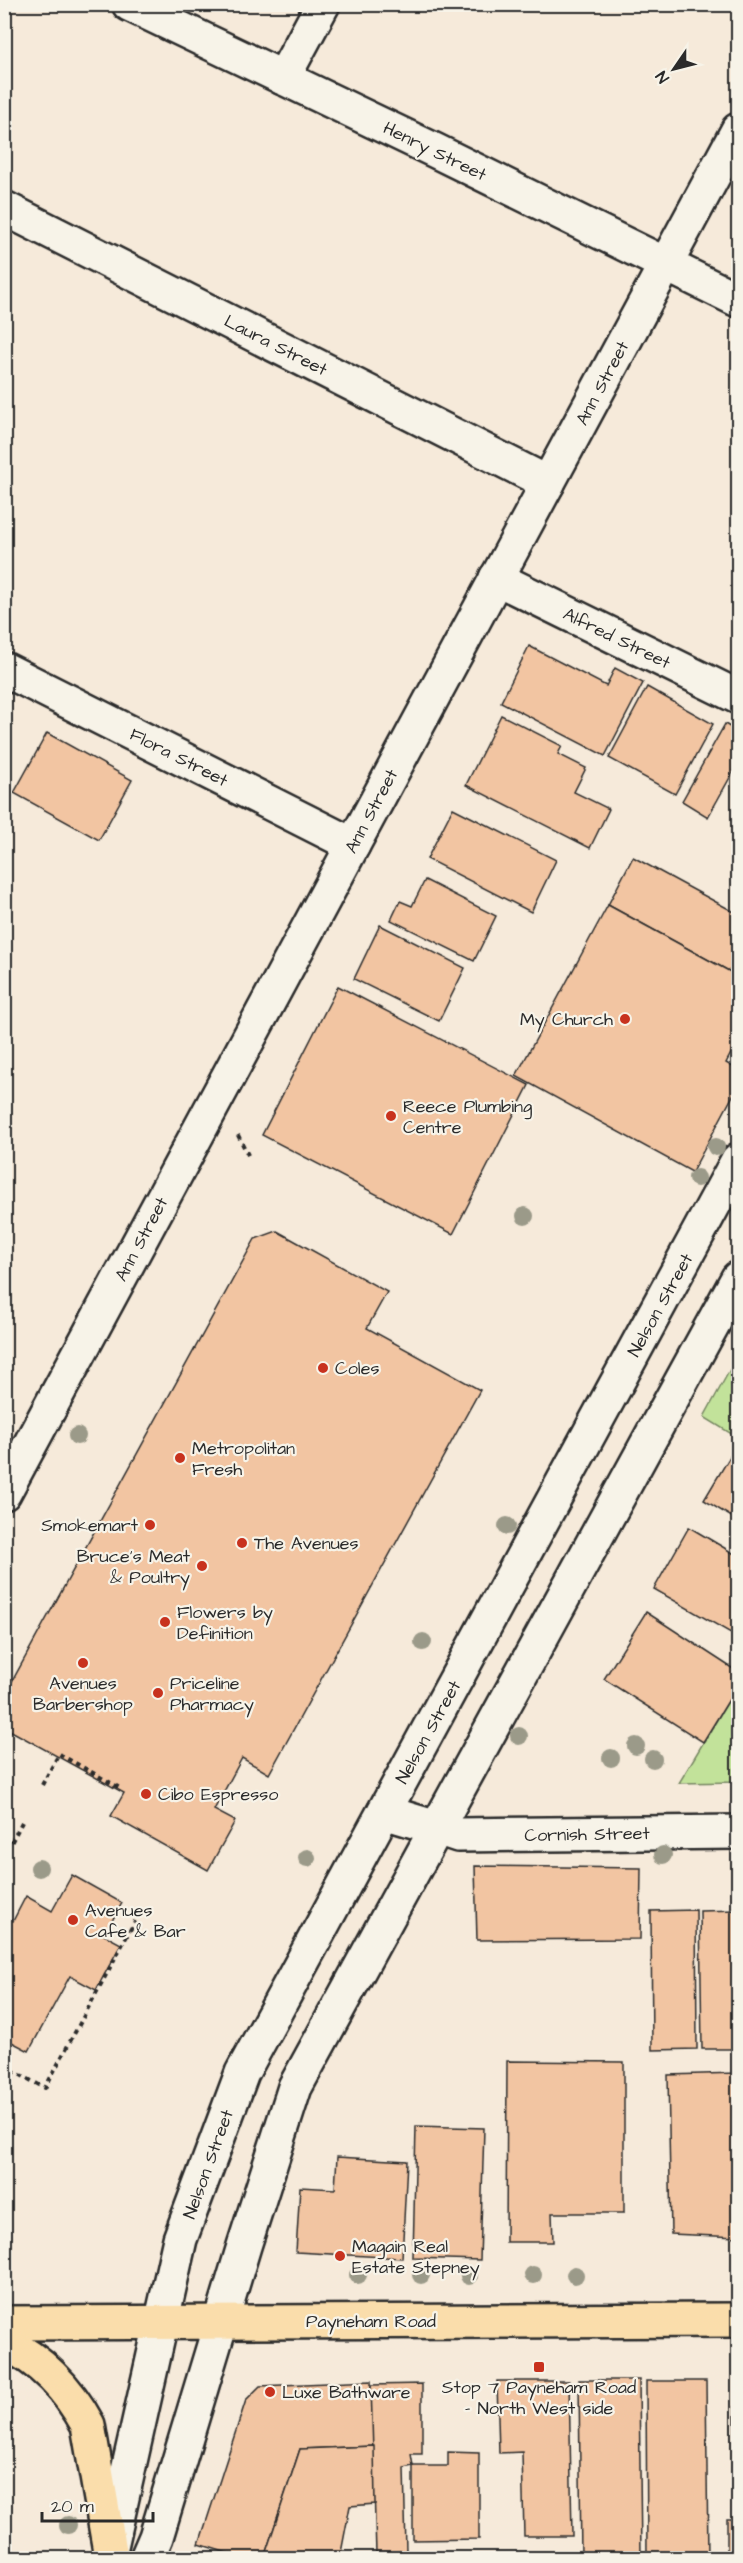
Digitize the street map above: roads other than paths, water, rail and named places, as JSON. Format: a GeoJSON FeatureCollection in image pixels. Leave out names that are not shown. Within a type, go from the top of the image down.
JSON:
{"type":"FeatureCollection","features":[{"type":"Feature","properties":{"kind":"main road","name":"Payneham Road"},"geometry":{"type":"LineString","coordinates":[[4,2323],[738,2320]]}},
{"type":"Feature","properties":{"kind":"main road"},"geometry":{"type":"LineString","coordinates":[[4,2342],[32,2357],[54,2376],[80,2409],[88,2425],[109,2555]]}},
{"type":"Feature","properties":{"kind":"street","name":"Henry Street"},"geometry":{"type":"LineString","coordinates":[[129,4],[738,300]]}},
{"type":"Feature","properties":{"kind":"street"},"geometry":{"type":"LineString","coordinates":[[283,78],[323,4]]}},
{"type":"Feature","properties":{"kind":"street","name":"Ann Street"},"geometry":{"type":"LineString","coordinates":[[4,1492],[738,130]]}},
{"type":"Feature","properties":{"kind":"street","name":"Laura Street"},"geometry":{"type":"LineString","coordinates":[[4,208],[548,483]]}},
{"type":"Feature","properties":{"kind":"street","name":"Alfred Street"},"geometry":{"type":"LineString","coordinates":[[496,578],[738,697]]}},
{"type":"Feature","properties":{"kind":"street","name":"Flora Street"},"geometry":{"type":"LineString","coordinates":[[4,669],[353,845]]}},
{"type":"Feature","properties":{"kind":"street","name":"Nelson Street"},"geometry":{"type":"LineString","coordinates":[[109,2555],[180,2239],[242,2073],[738,1160]]}},
{"type":"Feature","properties":{"kind":"street"},"geometry":{"type":"LineString","coordinates":[[147,2559],[156,2537],[295,2088],[738,1278]]}},
{"type":"Feature","properties":{"kind":"street","name":"Cornish Street"},"geometry":{"type":"LineString","coordinates":[[384,1812],[458,1835],[738,1832]]}},
{"type":"Feature","properties":{"kind":"place","name":"My Church"},"geometry":{"type":"Point","coordinates":[625,1019]}},
{"type":"Feature","properties":{"kind":"place","name":"Reece Plumbing Centre"},"geometry":{"type":"Point","coordinates":[391,1116]}},
{"type":"Feature","properties":{"kind":"place","name":"Coles"},"geometry":{"type":"Point","coordinates":[323,1368]}},
{"type":"Feature","properties":{"kind":"place","name":"Metropolitan Fresh"},"geometry":{"type":"Point","coordinates":[180,1458]}},
{"type":"Feature","properties":{"kind":"place","name":"Smokemart"},"geometry":{"type":"Point","coordinates":[150,1525]}},
{"type":"Feature","properties":{"kind":"place","name":"The Avenues"},"geometry":{"type":"Point","coordinates":[242,1543]}},
{"type":"Feature","properties":{"kind":"place","name":"Bruce's Meat & Poultry"},"geometry":{"type":"Point","coordinates":[202,1566]}},
{"type":"Feature","properties":{"kind":"place","name":"Flowers by Definition"},"geometry":{"type":"Point","coordinates":[165,1622]}},
{"type":"Feature","properties":{"kind":"place","name":"Avenues Barbershop"},"geometry":{"type":"Point","coordinates":[83,1663]}},
{"type":"Feature","properties":{"kind":"place","name":"Priceline Pharmacy"},"geometry":{"type":"Point","coordinates":[158,1693]}},
{"type":"Feature","properties":{"kind":"place","name":"Cibo Espresso"},"geometry":{"type":"Point","coordinates":[146,1794]}},
{"type":"Feature","properties":{"kind":"place","name":"Avenues Cafe & Bar"},"geometry":{"type":"Point","coordinates":[73,1920]}},
{"type":"Feature","properties":{"kind":"place","name":"Magain Real Estate Stepney"},"geometry":{"type":"Point","coordinates":[340,2256]}},
{"type":"Feature","properties":{"kind":"place","name":"Stop 7 Payneham Road - North West side"},"geometry":{"type":"Point","coordinates":[539,2367]}},
{"type":"Feature","properties":{"kind":"place","name":"Luxe Bathware"},"geometry":{"type":"Point","coordinates":[270,2392]}}]}
